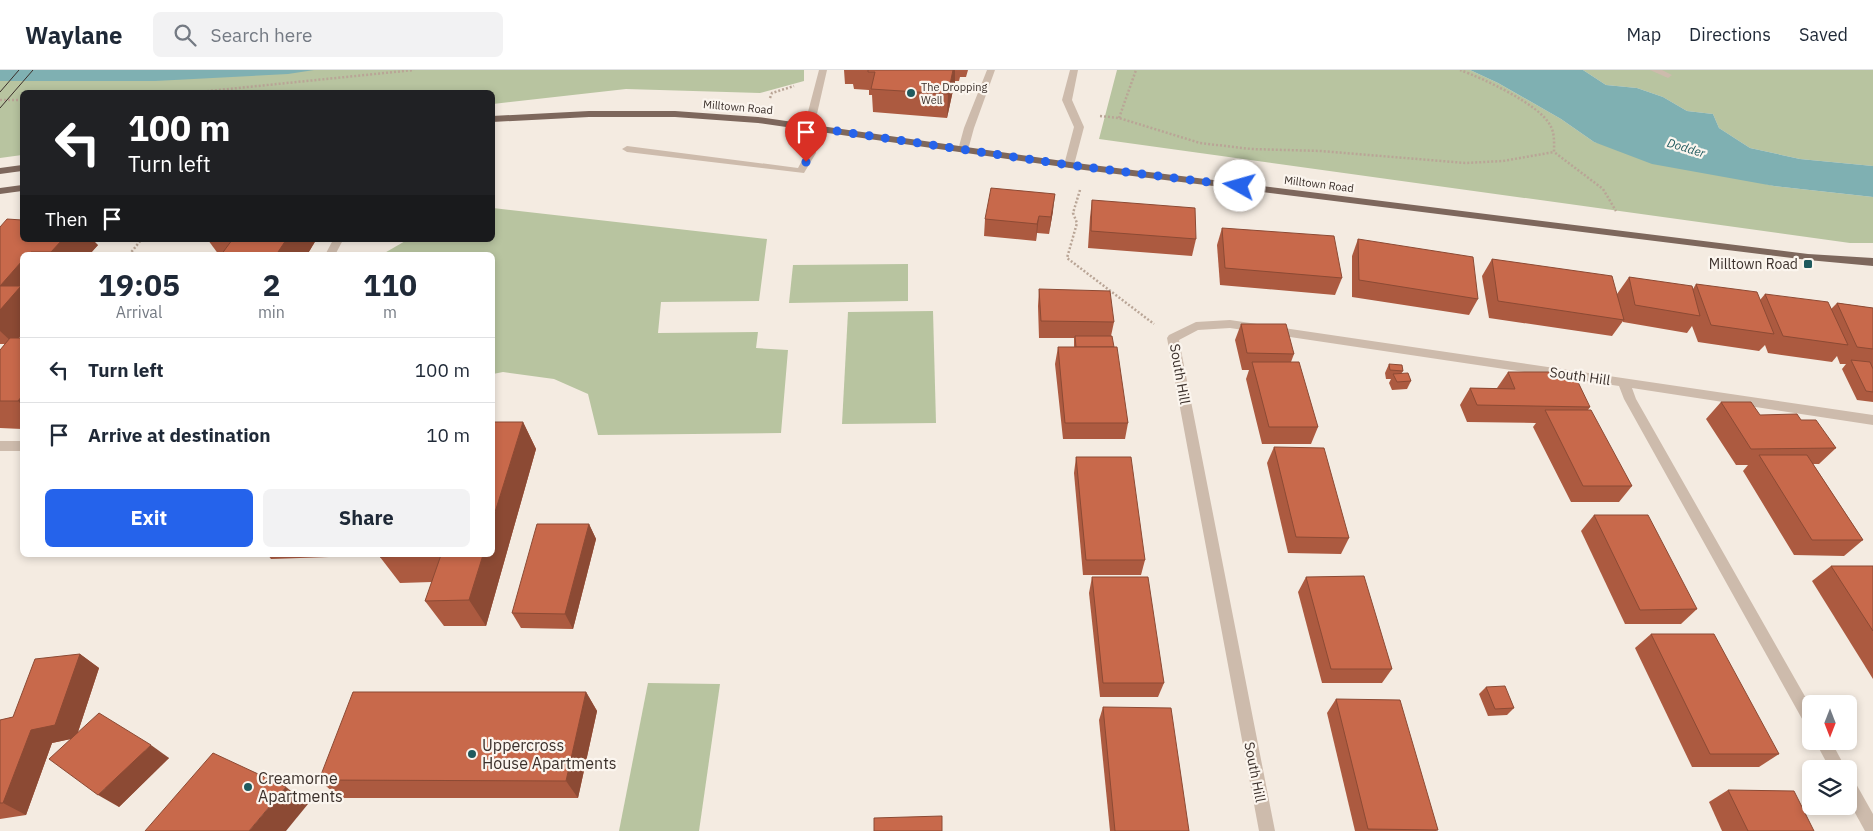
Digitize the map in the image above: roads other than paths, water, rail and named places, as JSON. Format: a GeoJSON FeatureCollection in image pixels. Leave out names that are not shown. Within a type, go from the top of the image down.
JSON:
{"type":"FeatureCollection","features":[{"type":"Feature","properties":{"kind":"main road","name":"Milltown Road"},"geometry":{"type":"LineString","coordinates":[[495,119],[589,114],[676,114],[758,120],[1069,165],[1630,236],[1808,257],[1873,262]]}},
{"type":"Feature","properties":{"kind":"main road"},"geometry":{"type":"LineString","coordinates":[[0,171],[20,168]]}},
{"type":"Feature","properties":{"kind":"main road"},"geometry":{"type":"LineString","coordinates":[[0,191],[20,188]]}},
{"type":"Feature","properties":{"kind":"street"},"geometry":{"type":"LineString","coordinates":[[627,149],[801,171],[811,153],[809,127],[823,70]]}},
{"type":"Feature","properties":{"kind":"street"},"geometry":{"type":"LineString","coordinates":[[963,150],[969,128],[991,70]]}},
{"type":"Feature","properties":{"kind":"street"},"geometry":{"type":"LineString","coordinates":[[1069,165],[1079,127],[1068,106],[1067,100],[1074,70]]}},
{"type":"Feature","properties":{"kind":"street"},"geometry":{"type":"LineString","coordinates":[[1654,70],[1668,75]]}},
{"type":"Feature","properties":{"kind":"street","name":"South Hill"},"geometry":{"type":"LineString","coordinates":[[1266,831],[1173,338],[1196,326],[1230,324],[1873,420]]}},
{"type":"Feature","properties":{"kind":"street","name":"South Hill"},"geometry":{"type":"LineString","coordinates":[[1624,383],[1630,399],[1802,705]]}},
{"type":"Feature","properties":{"kind":"street"},"geometry":{"type":"LineString","coordinates":[[0,446],[20,446]]}},
{"type":"Feature","properties":{"kind":"street"},"geometry":{"type":"LineString","coordinates":[[1857,801],[1873,830]]}},
{"type":"Feature","properties":{"kind":"water"},"geometry":{"type":"Polygon","coordinates":[[[0,70],[314,70],[288,74],[155,81],[0,81],[0,70]]]}},
{"type":"Feature","properties":{"kind":"water","name":"Dodder"},"geometry":{"type":"Polygon","coordinates":[[[1470,70],[1583,70],[1606,85],[1637,88],[1663,97],[1687,111],[1713,114],[1719,128],[1750,148],[1800,159],[1873,166],[1873,197],[1774,186],[1652,164],[1594,142],[1561,119],[1498,83],[1470,70]]]}},
{"type":"Feature","properties":{"kind":"tram line"},"geometry":{"type":"LineString","coordinates":[[0,92],[19,70]]}},
{"type":"Feature","properties":{"kind":"tram line"},"geometry":{"type":"LineString","coordinates":[[0,108],[33,70]]}},
{"type":"Feature","properties":{"kind":"place","name":"The Dropping Well"},"geometry":{"type":"Point","coordinates":[911,93]}},
{"type":"Feature","properties":{"kind":"place","name":"Milltown Road"},"geometry":{"type":"Point","coordinates":[1808,264]}},
{"type":"Feature","properties":{"kind":"place","name":"Uppercross House Apartments"},"geometry":{"type":"Point","coordinates":[472,754]}},
{"type":"Feature","properties":{"kind":"place","name":"Creamorne Apartments"},"geometry":{"type":"Point","coordinates":[248,787]}}]}
